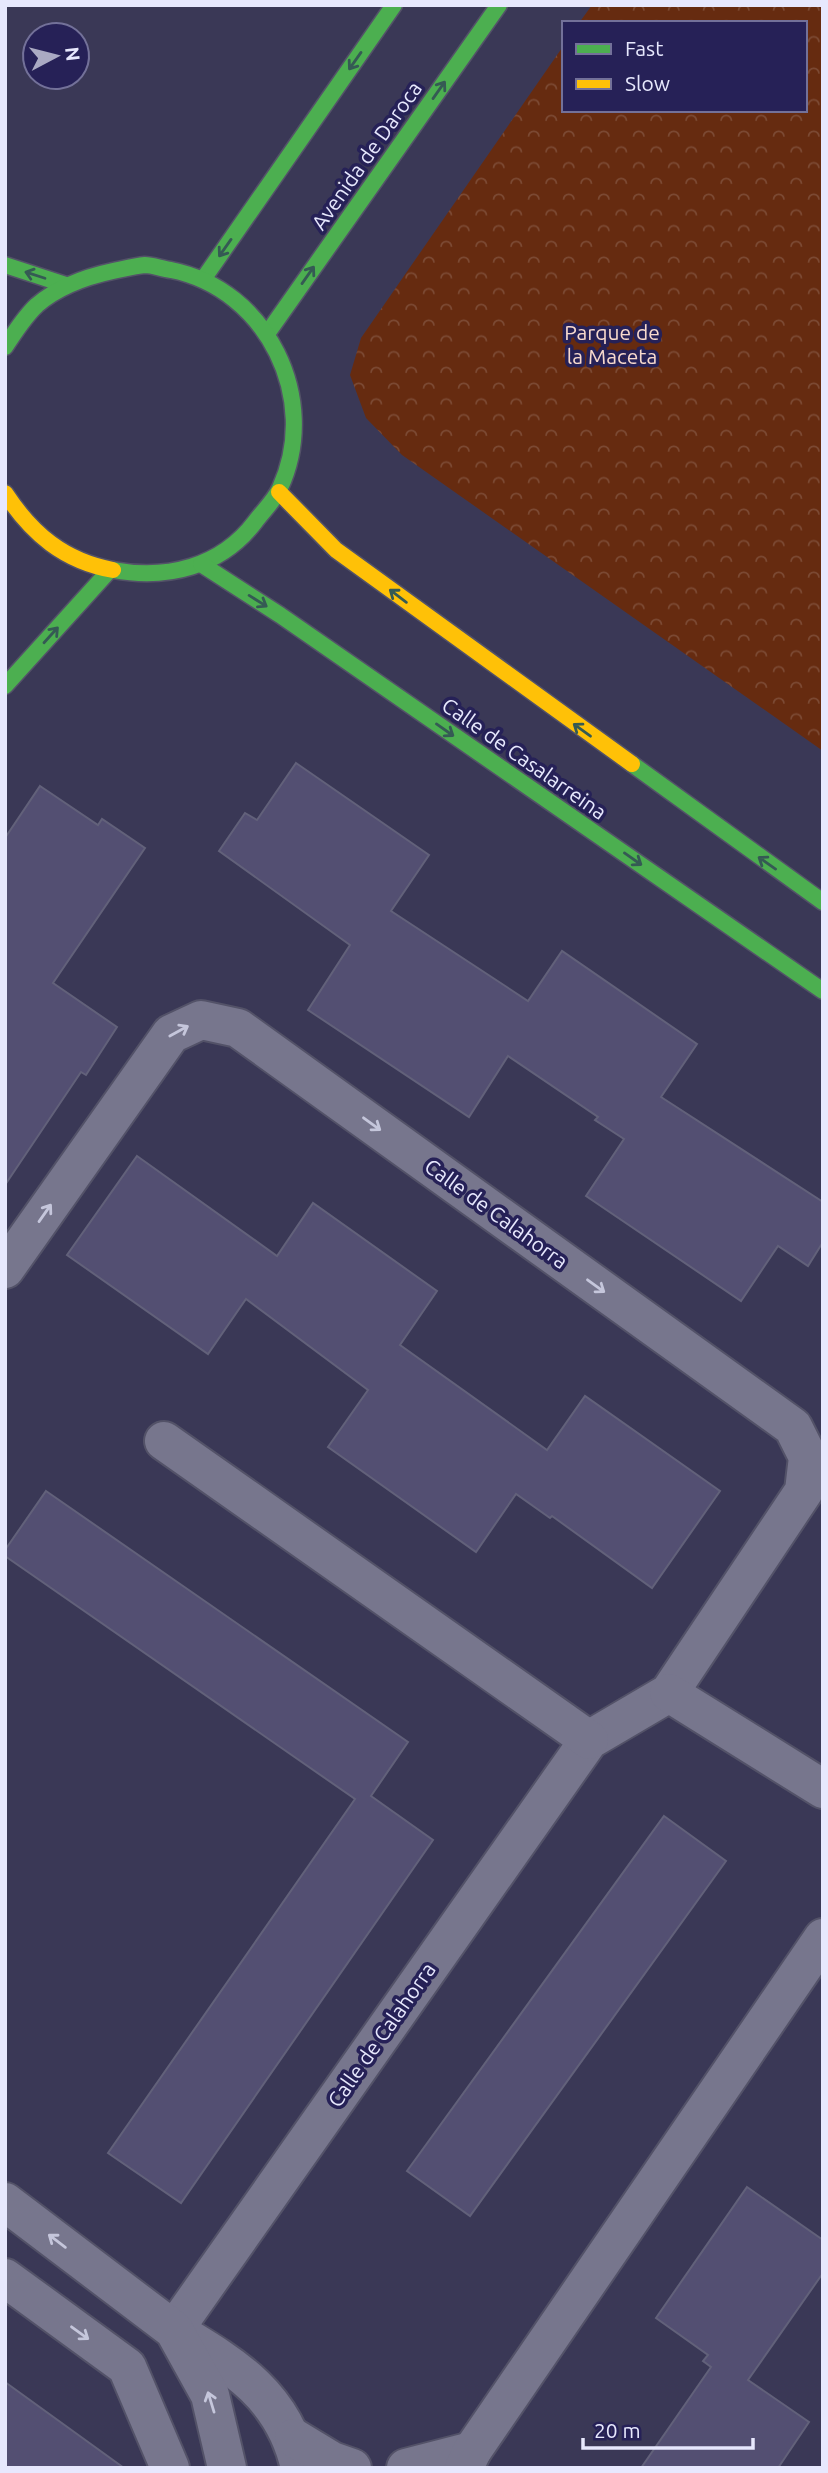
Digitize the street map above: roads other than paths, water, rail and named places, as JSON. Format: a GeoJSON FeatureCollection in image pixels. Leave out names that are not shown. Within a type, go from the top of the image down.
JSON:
{"type":"FeatureCollection","features":[{"type":"Feature","properties":{"kind":"main road"},"geometry":{"type":"LineString","coordinates":[[204,278],[394,5]]}},
{"type":"Feature","properties":{"kind":"main road","name":"Avenida de Daroca"},"geometry":{"type":"LineString","coordinates":[[269,331],[499,5]]}},
{"type":"Feature","properties":{"kind":"main road"},"geometry":{"type":"LineString","coordinates":[[5,265],[66,285]]}},
{"type":"Feature","properties":{"kind":"main road"},"geometry":{"type":"LineString","coordinates":[[5,347],[30,312],[66,285],[110,268],[157,266],[204,278],[240,300],[269,331],[288,369],[296,410],[293,453],[279,492],[259,522],[233,547],[201,564],[155,575],[108,572],[82,564],[56,550],[34,532],[5,493]]}},
{"type":"Feature","properties":{"kind":"main road"},"geometry":{"type":"LineString","coordinates":[[279,492],[336,551],[823,902]]}},
{"type":"Feature","properties":{"kind":"main road","name":"Calle de Casalarreina"},"geometry":{"type":"LineString","coordinates":[[201,564],[280,615],[823,991]]}},
{"type":"Feature","properties":{"kind":"main road"},"geometry":{"type":"LineString","coordinates":[[5,686],[108,572]]}},
{"type":"Feature","properties":{"kind":"street","name":"Calle de Calahorra"},"geometry":{"type":"LineString","coordinates":[[5,1269],[171,1034],[201,1020],[238,1028],[793,1427],[808,1457],[804,1490],[669,1693],[589,1740],[174,2330]]}},
{"type":"Feature","properties":{"kind":"street"},"geometry":{"type":"LineString","coordinates":[[164,1441],[589,1740]]}},
{"type":"Feature","properties":{"kind":"street"},"geometry":{"type":"LineString","coordinates":[[669,1693],[823,1789]]}},
{"type":"Feature","properties":{"kind":"street"},"geometry":{"type":"LineString","coordinates":[[406,2468],[468,2459],[823,1938]]}},
{"type":"Feature","properties":{"kind":"street"},"geometry":{"type":"LineString","coordinates":[[5,2202],[174,2330],[244,2375],[276,2410],[297,2453],[352,2468]]}},
{"type":"Feature","properties":{"kind":"street"},"geometry":{"type":"LineString","coordinates":[[5,2278],[127,2367],[170,2468]]}},
{"type":"Feature","properties":{"kind":"street"},"geometry":{"type":"LineString","coordinates":[[174,2330],[210,2395],[227,2468]]}},
{"type":"Feature","properties":{"kind":"park label","name":"Parque de la Maceta"},"geometry":{"type":"Point","coordinates":[612,345]}}]}
